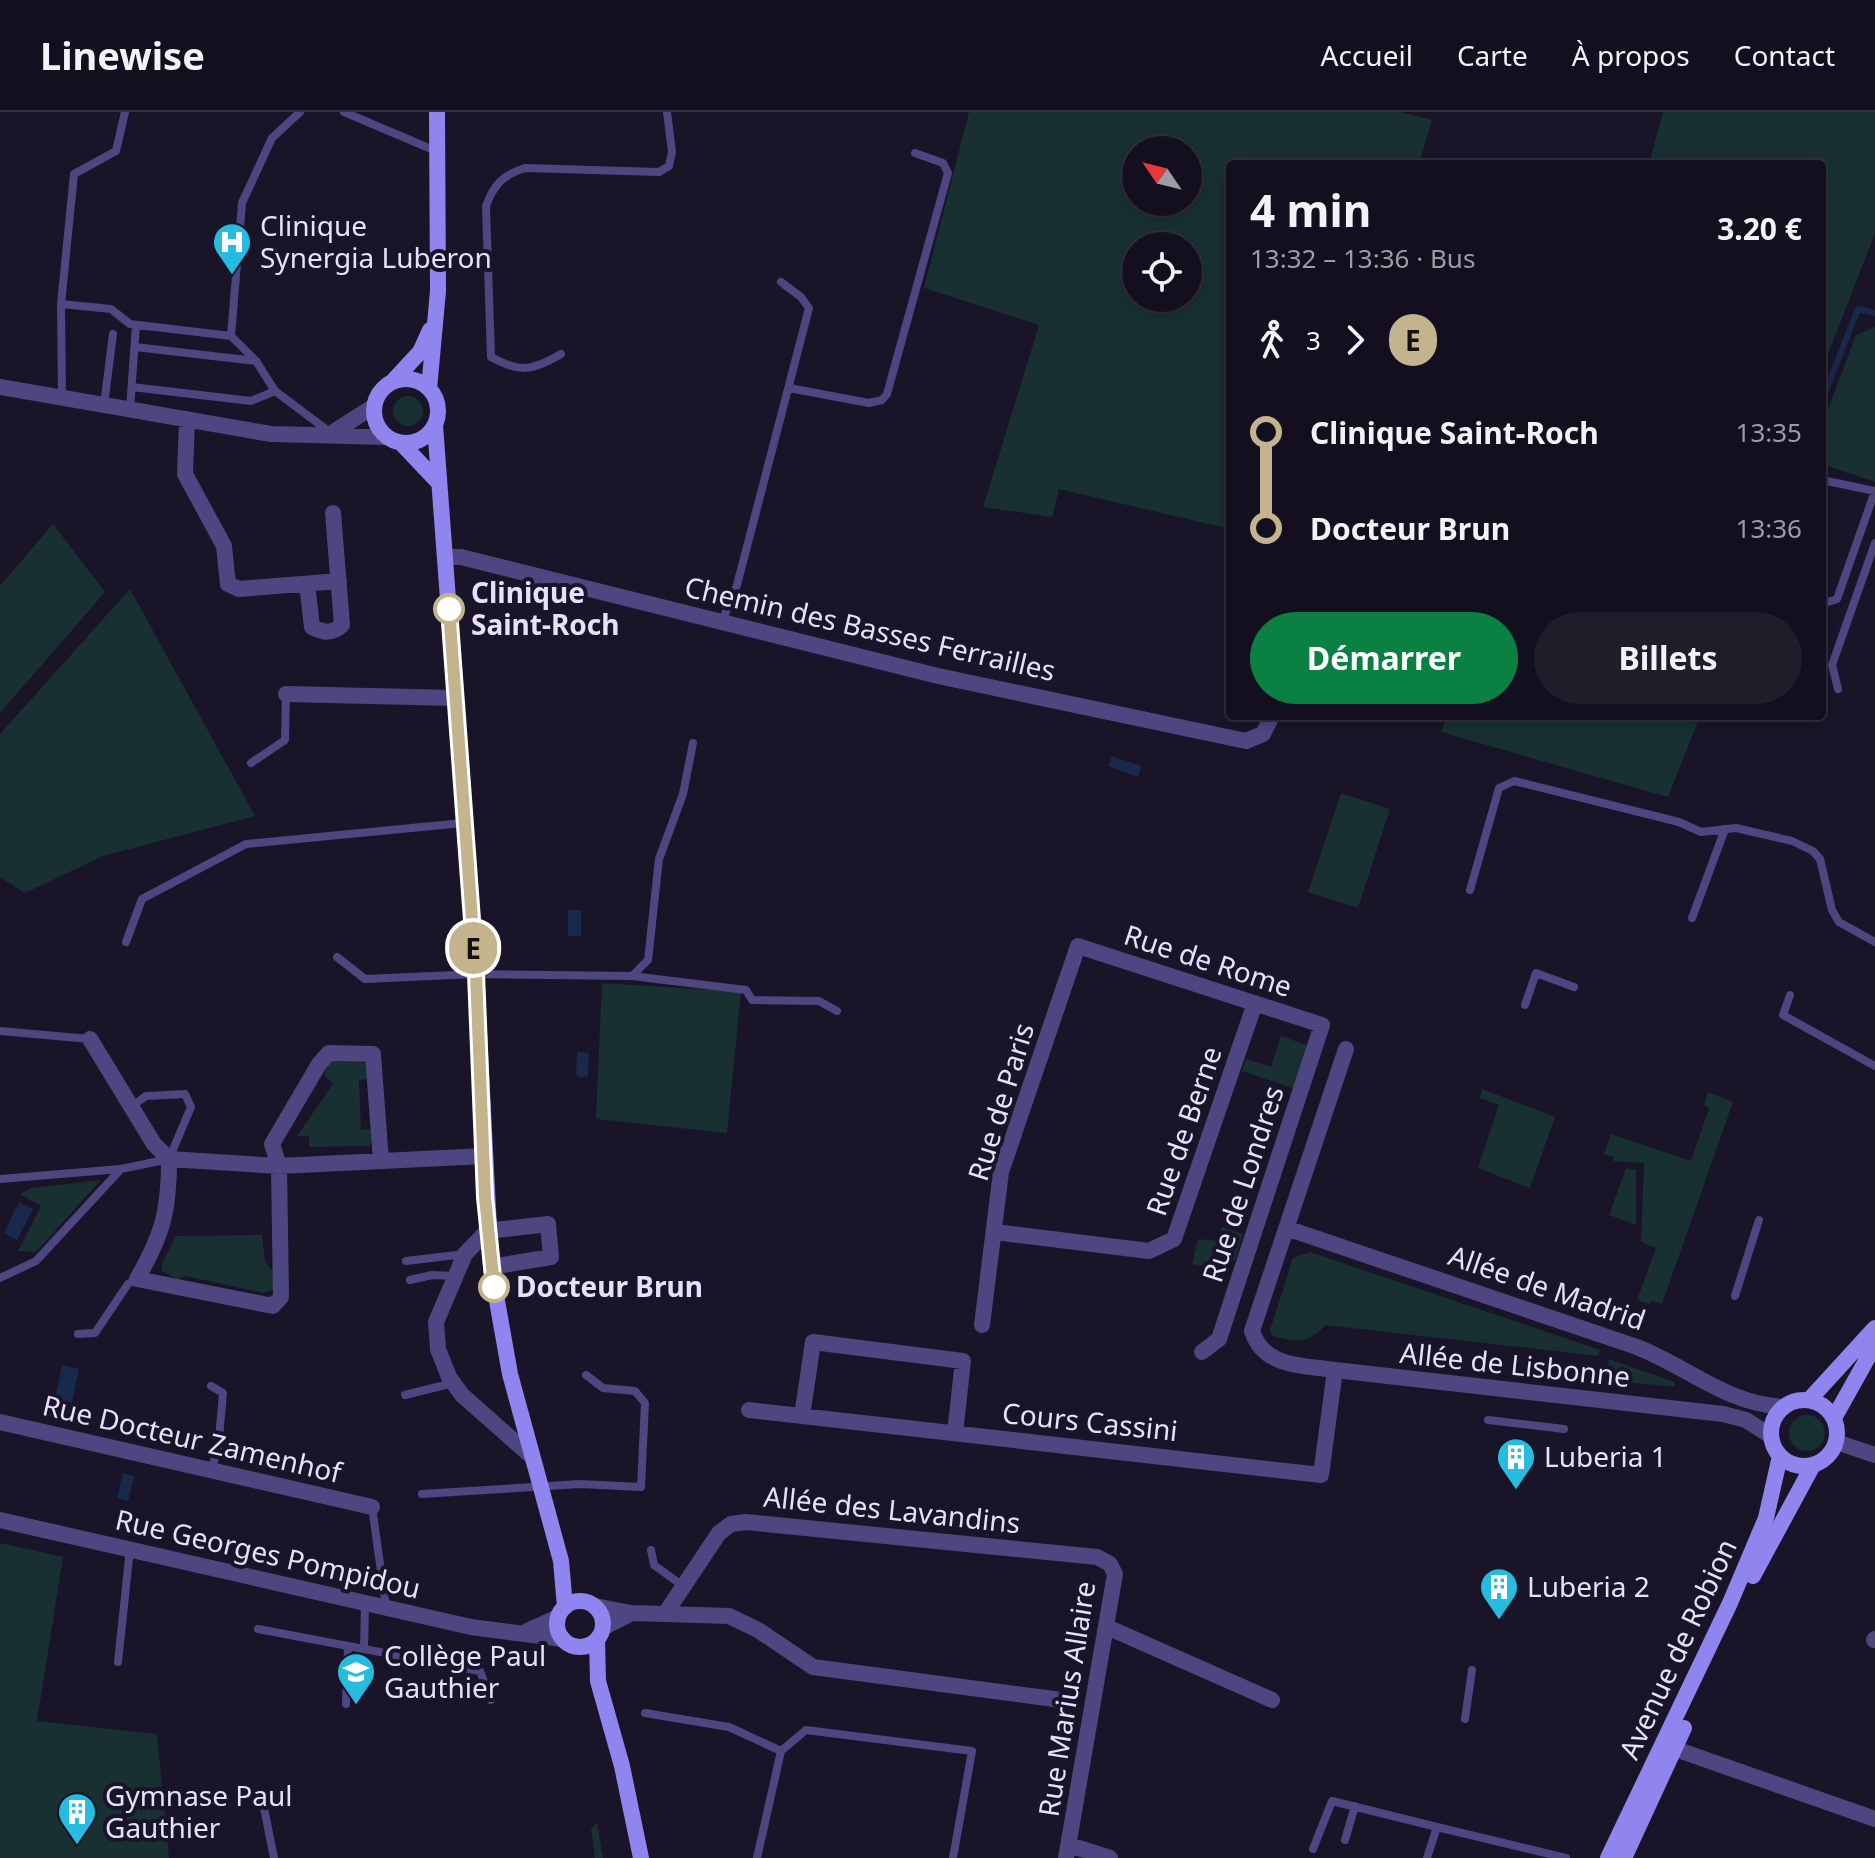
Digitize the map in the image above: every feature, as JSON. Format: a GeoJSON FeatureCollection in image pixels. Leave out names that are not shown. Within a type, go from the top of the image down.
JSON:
{"type":"FeatureCollection","features":[{"type":"Feature","properties":{"kind":"street"},"geometry":{"type":"LineString","coordinates":[[437,112],[438,291],[429,389],[438,410],[435,425],[437,481],[476,974],[487,1231],[510,1374],[561,1561],[562,1612],[569,1642],[598,1681]]}},
{"type":"Feature","properties":{"kind":"street"},"geometry":{"type":"LineString","coordinates":[[434,322],[420,352],[377,396],[374,418],[437,481]]}},
{"type":"Feature","properties":{"kind":"street"},"geometry":{"type":"LineString","coordinates":[[393,381],[412,379],[429,389]]}},
{"type":"Feature","properties":{"kind":"street"},"geometry":{"type":"LineString","coordinates":[[0,387],[271,434],[332,433],[421,440],[435,425]]}},
{"type":"Feature","properties":{"kind":"street"},"geometry":{"type":"LineString","coordinates":[[332,433],[374,406]]}},
{"type":"Feature","properties":{"kind":"street"},"geometry":{"type":"LineString","coordinates":[[187,419],[185,474],[224,546],[228,584],[239,589],[339,581]]}},
{"type":"Feature","properties":{"kind":"street"},"geometry":{"type":"LineString","coordinates":[[307,584],[312,627],[321,632],[334,631],[342,625],[333,513]]}},
{"type":"Feature","properties":{"kind":"street","name":"Chemin des Basses Ferrailles"},"geometry":{"type":"LineString","coordinates":[[445,557],[461,557],[938,676],[1246,741],[1263,734],[1270,720]]}},
{"type":"Feature","properties":{"kind":"street"},"geometry":{"type":"LineString","coordinates":[[286,694],[454,698]]}},
{"type":"Feature","properties":{"kind":"street","name":"Rue de Rome"},"geometry":{"type":"LineString","coordinates":[[1078,946],[1322,1025]]}},
{"type":"Feature","properties":{"kind":"street","name":"Rue de Paris"},"geometry":{"type":"LineString","coordinates":[[982,1325],[1001,1172],[1078,946]]}},
{"type":"Feature","properties":{"kind":"street","name":"Rue de Berne"},"geometry":{"type":"LineString","coordinates":[[995,1232],[1149,1251],[1174,1239],[1255,1003]]}},
{"type":"Feature","properties":{"kind":"street","name":"Rue de Londres"},"geometry":{"type":"LineString","coordinates":[[1202,1352],[1219,1339],[1322,1025]]}},
{"type":"Feature","properties":{"kind":"street"},"geometry":{"type":"LineString","coordinates":[[90,1039],[154,1144],[169,1159],[279,1166],[484,1156]]}},
{"type":"Feature","properties":{"kind":"street"},"geometry":{"type":"LineString","coordinates":[[1286,1228],[1346,1049]]}},
{"type":"Feature","properties":{"kind":"street"},"geometry":{"type":"LineString","coordinates":[[169,1159],[169,1201],[163,1231],[137,1279],[273,1306],[281,1297],[279,1166],[272,1144],[319,1064],[329,1053],[373,1054],[381,1161]]}},
{"type":"Feature","properties":{"kind":"street"},"geometry":{"type":"LineString","coordinates":[[491,1267],[551,1257],[548,1224],[487,1231],[465,1254],[436,1322],[438,1349],[453,1383],[489,1421],[531,1456]]}},
{"type":"Feature","properties":{"kind":"street","name":"Allée de Lisbonne"},"geometry":{"type":"LineString","coordinates":[[1286,1228],[1252,1331],[1256,1344],[1276,1361],[1723,1414],[1746,1420],[1771,1436]]}},
{"type":"Feature","properties":{"kind":"street","name":"Allée de Madrid"},"geometry":{"type":"LineString","coordinates":[[1286,1228],[1637,1347],[1673,1362],[1708,1386],[1729,1395],[1754,1403],[1784,1407]]}},
{"type":"Feature","properties":{"kind":"street"},"geometry":{"type":"LineString","coordinates":[[1875,1328],[1809,1400],[1784,1407],[1777,1415],[1771,1436],[1780,1456],[1789,1463],[1813,1465],[1832,1452],[1836,1442],[1834,1418],[1875,1345]]}},
{"type":"Feature","properties":{"kind":"street"},"geometry":{"type":"LineString","coordinates":[[802,1416],[813,1342],[963,1361],[955,1433]]}},
{"type":"Feature","properties":{"kind":"street","name":"Cours Cassini"},"geometry":{"type":"LineString","coordinates":[[749,1410],[1321,1475],[1335,1370]]}},
{"type":"Feature","properties":{"kind":"street"},"geometry":{"type":"LineString","coordinates":[[1809,1400],[1819,1404],[1834,1418]]}},
{"type":"Feature","properties":{"kind":"street","name":"Rue Docteur Zamenhof"},"geometry":{"type":"LineString","coordinates":[[0,1422],[372,1507]]}},
{"type":"Feature","properties":{"kind":"street"},"geometry":{"type":"LineString","coordinates":[[1836,1442],[1875,1455]]}},
{"type":"Feature","properties":{"kind":"street","name":"Avenue de Robion"},"geometry":{"type":"LineString","coordinates":[[1624,1858],[1766,1518],[1780,1456]]}},
{"type":"Feature","properties":{"kind":"street","name":"Avenue de Robion"},"geometry":{"type":"LineString","coordinates":[[1608,1858],[1669,1747],[1766,1547],[1813,1465]]}},
{"type":"Feature","properties":{"kind":"street","name":"Rue Georges Pompidou"},"geometry":{"type":"LineString","coordinates":[[0,1520],[471,1627],[525,1632],[569,1642]]}},
{"type":"Feature","properties":{"kind":"street","name":"Allée des Lavandins"},"geometry":{"type":"LineString","coordinates":[[665,1614],[719,1533],[731,1524],[746,1522],[1097,1557]]}},
{"type":"Feature","properties":{"kind":"street","name":"Rue Marius Allaire"},"geometry":{"type":"LineString","coordinates":[[1068,1851],[1115,1574],[1110,1564],[1097,1557]]}},
{"type":"Feature","properties":{"kind":"street"},"geometry":{"type":"LineString","coordinates":[[561,1561],[589,1603],[602,1616],[598,1681],[622,1766],[641,1858]]}},
{"type":"Feature","properties":{"kind":"street"},"geometry":{"type":"LineString","coordinates":[[562,1612],[589,1603],[631,1613],[729,1616],[758,1630],[813,1667],[1069,1701]]}},
{"type":"Feature","properties":{"kind":"street","name":"Rue Georges Pompidou"},"geometry":{"type":"LineString","coordinates":[[525,1632],[562,1612]]}},
{"type":"Feature","properties":{"kind":"street"},"geometry":{"type":"LineString","coordinates":[[569,1642],[584,1647],[600,1634],[609,1621],[631,1613]]}},
{"type":"Feature","properties":{"kind":"street"},"geometry":{"type":"LineString","coordinates":[[1107,1627],[1272,1700]]}},
{"type":"Feature","properties":{"kind":"street"},"geometry":{"type":"LineString","coordinates":[[1669,1747],[1875,1819]]}},
{"type":"Feature","properties":{"kind":"street"},"geometry":{"type":"LineString","coordinates":[[1068,1851],[1110,1858]]}},
{"type":"Feature","properties":{"kind":"lane"},"geometry":{"type":"LineString","coordinates":[[62,397],[61,304],[74,174],[116,151],[125,112]]}},
{"type":"Feature","properties":{"kind":"lane"},"geometry":{"type":"LineString","coordinates":[[231,336],[242,203],[272,138],[300,112]]}},
{"type":"Feature","properties":{"kind":"lane"},"geometry":{"type":"LineString","coordinates":[[344,112],[436,151]]}},
{"type":"Feature","properties":{"kind":"lane"},"geometry":{"type":"LineString","coordinates":[[561,354],[541,366],[513,369],[491,357],[486,206],[493,186],[508,174],[525,168],[659,172],[669,166],[672,152],[667,112]]}},
{"type":"Feature","properties":{"kind":"lane"},"geometry":{"type":"LineString","coordinates":[[789,388],[869,403],[882,400],[887,394],[948,173],[943,163],[915,153]]}},
{"type":"Feature","properties":{"kind":"lane"},"geometry":{"type":"LineString","coordinates":[[722,621],[737,585],[809,308],[801,297],[781,282]]}},
{"type":"Feature","properties":{"kind":"lane"},"geometry":{"type":"LineString","coordinates":[[61,304],[111,309],[136,325],[231,336],[256,361],[275,391],[332,433]]}},
{"type":"Feature","properties":{"kind":"lane"},"geometry":{"type":"LineString","coordinates":[[130,409],[136,325]]}},
{"type":"Feature","properties":{"kind":"lane"},"geometry":{"type":"LineString","coordinates":[[104,405],[113,334]]}},
{"type":"Feature","properties":{"kind":"lane"},"geometry":{"type":"LineString","coordinates":[[135,347],[256,361]]}},
{"type":"Feature","properties":{"kind":"lane"},"geometry":{"type":"LineString","coordinates":[[132,387],[251,401],[275,391]]}},
{"type":"Feature","properties":{"kind":"lane"},"geometry":{"type":"LineString","coordinates":[[1826,481],[1875,491],[1837,599],[1826,603]]}},
{"type":"Feature","properties":{"kind":"lane"},"geometry":{"type":"LineString","coordinates":[[1838,689],[1832,665],[1844,622],[1875,543]]}},
{"type":"Feature","properties":{"kind":"lane"},"geometry":{"type":"LineString","coordinates":[[251,763],[285,740],[286,694]]}},
{"type":"Feature","properties":{"kind":"lane"},"geometry":{"type":"LineString","coordinates":[[632,976],[648,960],[659,859],[683,794],[693,743]]}},
{"type":"Feature","properties":{"kind":"lane"},"geometry":{"type":"LineString","coordinates":[[1470,890],[1499,788],[1514,781],[1679,822],[1701,832],[1736,828],[1792,841],[1813,851],[1820,859],[1832,910],[1839,922],[1875,942]]}},
{"type":"Feature","properties":{"kind":"lane"},"geometry":{"type":"LineString","coordinates":[[126,942],[142,899],[246,844],[463,823]]}},
{"type":"Feature","properties":{"kind":"lane"},"geometry":{"type":"LineString","coordinates":[[1692,918],[1725,829]]}},
{"type":"Feature","properties":{"kind":"lane"},"geometry":{"type":"LineString","coordinates":[[337,957],[365,979],[476,974],[632,976],[738,988],[746,990],[752,1000],[819,1001],[837,1011]]}},
{"type":"Feature","properties":{"kind":"lane"},"geometry":{"type":"LineString","coordinates":[[1525,1005],[1536,973],[1574,987]]}},
{"type":"Feature","properties":{"kind":"lane"},"geometry":{"type":"LineString","coordinates":[[1790,995],[1783,1015],[1875,1066]]}},
{"type":"Feature","properties":{"kind":"lane"},"geometry":{"type":"LineString","coordinates":[[0,1031],[90,1039]]}},
{"type":"Feature","properties":{"kind":"lane"},"geometry":{"type":"LineString","coordinates":[[0,1179],[121,1169],[169,1159],[191,1107],[185,1094],[146,1096],[131,1107]]}},
{"type":"Feature","properties":{"kind":"lane"},"geometry":{"type":"LineString","coordinates":[[0,1278],[36,1261],[121,1169]]}},
{"type":"Feature","properties":{"kind":"lane"},"geometry":{"type":"LineString","coordinates":[[1735,1296],[1759,1220]]}},
{"type":"Feature","properties":{"kind":"lane"},"geometry":{"type":"LineString","coordinates":[[406,1261],[465,1254]]}},
{"type":"Feature","properties":{"kind":"lane"},"geometry":{"type":"LineString","coordinates":[[410,1280],[432,1275],[455,1276]]}},
{"type":"Feature","properties":{"kind":"lane"},"geometry":{"type":"LineString","coordinates":[[78,1334],[95,1333],[128,1284],[137,1279]]}},
{"type":"Feature","properties":{"kind":"lane"},"geometry":{"type":"LineString","coordinates":[[422,1494],[598,1483],[641,1487],[645,1403],[635,1391],[603,1388],[586,1375]]}},
{"type":"Feature","properties":{"kind":"lane"},"geometry":{"type":"LineString","coordinates":[[405,1395],[453,1383]]}},
{"type":"Feature","properties":{"kind":"lane"},"geometry":{"type":"LineString","coordinates":[[211,1386],[223,1393],[218,1449],[211,1470]]}},
{"type":"Feature","properties":{"kind":"lane"},"geometry":{"type":"LineString","coordinates":[[1488,1420],[1564,1429]]}},
{"type":"Feature","properties":{"kind":"lane"},"geometry":{"type":"LineString","coordinates":[[372,1507],[386,1607]]}},
{"type":"Feature","properties":{"kind":"lane"},"geometry":{"type":"LineString","coordinates":[[118,1662],[130,1548]]}},
{"type":"Feature","properties":{"kind":"lane"},"geometry":{"type":"LineString","coordinates":[[651,1550],[654,1565],[684,1586]]}},
{"type":"Feature","properties":{"kind":"lane"},"geometry":{"type":"LineString","coordinates":[[364,1649],[365,1603]]}},
{"type":"Feature","properties":{"kind":"lane"},"geometry":{"type":"LineString","coordinates":[[258,1629],[480,1671],[491,1700]]}},
{"type":"Feature","properties":{"kind":"lane"},"geometry":{"type":"LineString","coordinates":[[346,1704],[348,1646]]}},
{"type":"Feature","properties":{"kind":"lane"},"geometry":{"type":"LineString","coordinates":[[1465,1719],[1472,1670]]}},
{"type":"Feature","properties":{"kind":"lane"},"geometry":{"type":"LineString","coordinates":[[645,1713],[729,1727],[781,1751]]}},
{"type":"Feature","properties":{"kind":"lane"},"geometry":{"type":"LineString","coordinates":[[757,1858],[781,1751],[806,1730],[972,1751],[953,1858]]}},
{"type":"Feature","properties":{"kind":"lane"},"geometry":{"type":"LineString","coordinates":[[261,1793],[274,1858]]}},
{"type":"Feature","properties":{"kind":"lane"},"geometry":{"type":"LineString","coordinates":[[1313,1849],[1332,1801],[1566,1858]]}},
{"type":"Feature","properties":{"kind":"lane"},"geometry":{"type":"LineString","coordinates":[[1345,1840],[1355,1806]]}},
{"type":"Feature","properties":{"kind":"lane"},"geometry":{"type":"LineString","coordinates":[[1427,1858],[1437,1827]]}},
{"type":"Feature","properties":{"kind":"green space"},"geometry":{"type":"Polygon","coordinates":[[[969,112],[1400,112],[1432,120],[1420,160],[1226,160],[1226,528],[1059,489],[1052,517],[983,507],[1039,325],[924,288],[969,112]]]}},
{"type":"Feature","properties":{"kind":"green space"},"geometry":{"type":"Polygon","coordinates":[[[1663,112],[1875,112],[1875,233],[1826,360],[1826,160],[1650,160],[1663,112]]]}},
{"type":"Feature","properties":{"kind":"green space"},"geometry":{"type":"Polygon","coordinates":[[[1875,327],[1875,482],[1826,465],[1826,414],[1856,335],[1875,327]]]}},
{"type":"Feature","properties":{"kind":"green space"},"geometry":{"type":"Polygon","coordinates":[[[408,396],[419,400],[423,411],[419,422],[408,426],[397,422],[393,411],[397,400],[408,396]]]}},
{"type":"Feature","properties":{"kind":"green space"},"geometry":{"type":"Polygon","coordinates":[[[53,524],[105,592],[0,713],[0,586],[53,524]]]}},
{"type":"Feature","properties":{"kind":"green space"},"geometry":{"type":"Polygon","coordinates":[[[130,589],[255,816],[103,856],[25,893],[0,877],[0,734],[130,589]]]}},
{"type":"Feature","properties":{"kind":"green space"},"geometry":{"type":"Polygon","coordinates":[[[1446,720],[1698,720],[1668,797],[1441,732],[1446,720]]]}},
{"type":"Feature","properties":{"kind":"green space"},"geometry":{"type":"Polygon","coordinates":[[[1341,793],[1390,809],[1358,908],[1308,892],[1341,793]]]}},
{"type":"Feature","properties":{"kind":"green space"},"geometry":{"type":"Polygon","coordinates":[[[602,983],[741,992],[727,1133],[596,1119],[602,983]]]}},
{"type":"Feature","properties":{"kind":"green space"},"geometry":{"type":"Polygon","coordinates":[[[1281,1036],[1310,1046],[1295,1089],[1242,1071],[1246,1059],[1271,1067],[1281,1036]]]}},
{"type":"Feature","properties":{"kind":"green space"},"geometry":{"type":"Polygon","coordinates":[[[333,1061],[366,1063],[368,1078],[359,1081],[361,1130],[371,1129],[374,1140],[369,1146],[309,1147],[309,1136],[297,1136],[333,1084],[325,1076],[325,1070],[333,1061]]]}},
{"type":"Feature","properties":{"kind":"green space"},"geometry":{"type":"Polygon","coordinates":[[[1482,1089],[1555,1117],[1530,1188],[1478,1168],[1499,1105],[1480,1098],[1482,1089]]]}},
{"type":"Feature","properties":{"kind":"green space"},"geometry":{"type":"Polygon","coordinates":[[[1708,1092],[1733,1102],[1662,1304],[1652,1301],[1650,1304],[1637,1300],[1656,1248],[1641,1242],[1644,1163],[1613,1161],[1614,1157],[1604,1154],[1611,1134],[1691,1161],[1709,1108],[1704,1105],[1708,1092]]]}},
{"type":"Feature","properties":{"kind":"green space"},"geometry":{"type":"Polygon","coordinates":[[[1626,1168],[1636,1170],[1636,1225],[1609,1215],[1626,1168]]]}},
{"type":"Feature","properties":{"kind":"green space"},"geometry":{"type":"Polygon","coordinates":[[[101,1180],[36,1252],[18,1251],[41,1206],[20,1194],[31,1188],[101,1180]]]}},
{"type":"Feature","properties":{"kind":"green space"},"geometry":{"type":"Polygon","coordinates":[[[1222,1227],[1243,1234],[1235,1261],[1223,1259],[1220,1268],[1192,1264],[1198,1239],[1217,1241],[1222,1227]]]}},
{"type":"Feature","properties":{"kind":"green space"},"geometry":{"type":"Polygon","coordinates":[[[262,1235],[265,1262],[278,1277],[275,1289],[264,1293],[186,1276],[177,1279],[162,1271],[162,1263],[176,1236],[262,1235]]]}},
{"type":"Feature","properties":{"kind":"green space"},"geometry":{"type":"Polygon","coordinates":[[[1310,1252],[1600,1350],[1598,1356],[1325,1325],[1307,1339],[1272,1335],[1270,1330],[1293,1258],[1310,1252]]]}},
{"type":"Feature","properties":{"kind":"green space"},"geometry":{"type":"Polygon","coordinates":[[[1609,1359],[1675,1382],[1675,1387],[1606,1380],[1609,1359]]]}},
{"type":"Feature","properties":{"kind":"green space"},"geometry":{"type":"Polygon","coordinates":[[[1807,1415],[1820,1420],[1825,1433],[1820,1446],[1807,1451],[1794,1446],[1789,1433],[1794,1420],[1807,1415]]]}},
{"type":"Feature","properties":{"kind":"green space"},"geometry":{"type":"Polygon","coordinates":[[[0,1543],[63,1557],[37,1721],[157,1734],[169,1858],[0,1858],[0,1543]]]}},
{"type":"Feature","properties":{"kind":"green space"},"geometry":{"type":"Polygon","coordinates":[[[597,1822],[603,1858],[595,1858],[591,1829],[597,1822]]]}},
{"type":"Feature","properties":{"kind":"water"},"geometry":{"type":"Polygon","coordinates":[[[1112,756],[1141,766],[1138,777],[1108,766],[1112,756]]]}},
{"type":"Feature","properties":{"kind":"water"},"geometry":{"type":"Polygon","coordinates":[[[568,910],[581,910],[581,936],[568,936],[568,910]]]}},
{"type":"Feature","properties":{"kind":"water"},"geometry":{"type":"Polygon","coordinates":[[[577,1052],[589,1053],[588,1076],[581,1078],[576,1075],[577,1052]]]}},
{"type":"Feature","properties":{"kind":"water"},"geometry":{"type":"Polygon","coordinates":[[[19,1202],[33,1209],[17,1240],[4,1233],[19,1202]]]}},
{"type":"Feature","properties":{"kind":"water"},"geometry":{"type":"Polygon","coordinates":[[[62,1365],[79,1369],[72,1403],[55,1400],[62,1365]]]}},
{"type":"Feature","properties":{"kind":"water"},"geometry":{"type":"Polygon","coordinates":[[[123,1473],[134,1476],[128,1501],[117,1498],[123,1473]]]}},
{"type":"Feature","properties":{"kind":"waterway"},"geometry":{"type":"LineString","coordinates":[[1826,390],[1858,309],[1875,313]]}},
{"type":"Feature","properties":{"kind":"bus line","name":"E"},"geometry":{"type":"LineString","coordinates":[[449,609],[454,725],[476,974],[487,1231],[494,1287]]}},
{"type":"Feature","properties":{"kind":"place","name":"Clinique Synergia Luberon"},"geometry":{"type":"Point","coordinates":[232,276]}},
{"type":"Feature","properties":{"kind":"place","name":"Clinique Saint-Roch"},"geometry":{"type":"Point","coordinates":[449,609]}},
{"type":"Feature","properties":{"kind":"place","name":"Docteur Brun"},"geometry":{"type":"Point","coordinates":[494,1287]}},
{"type":"Feature","properties":{"kind":"place","name":"Luberia 1"},"geometry":{"type":"Point","coordinates":[1516,1491]}},
{"type":"Feature","properties":{"kind":"place","name":"Luberia 2"},"geometry":{"type":"Point","coordinates":[1499,1621]}},
{"type":"Feature","properties":{"kind":"place","name":"Collège Paul Gauthier"},"geometry":{"type":"Point","coordinates":[356,1706]}},
{"type":"Feature","properties":{"kind":"place","name":"Gymnase Paul Gauthier"},"geometry":{"type":"Point","coordinates":[77,1846]}}]}
